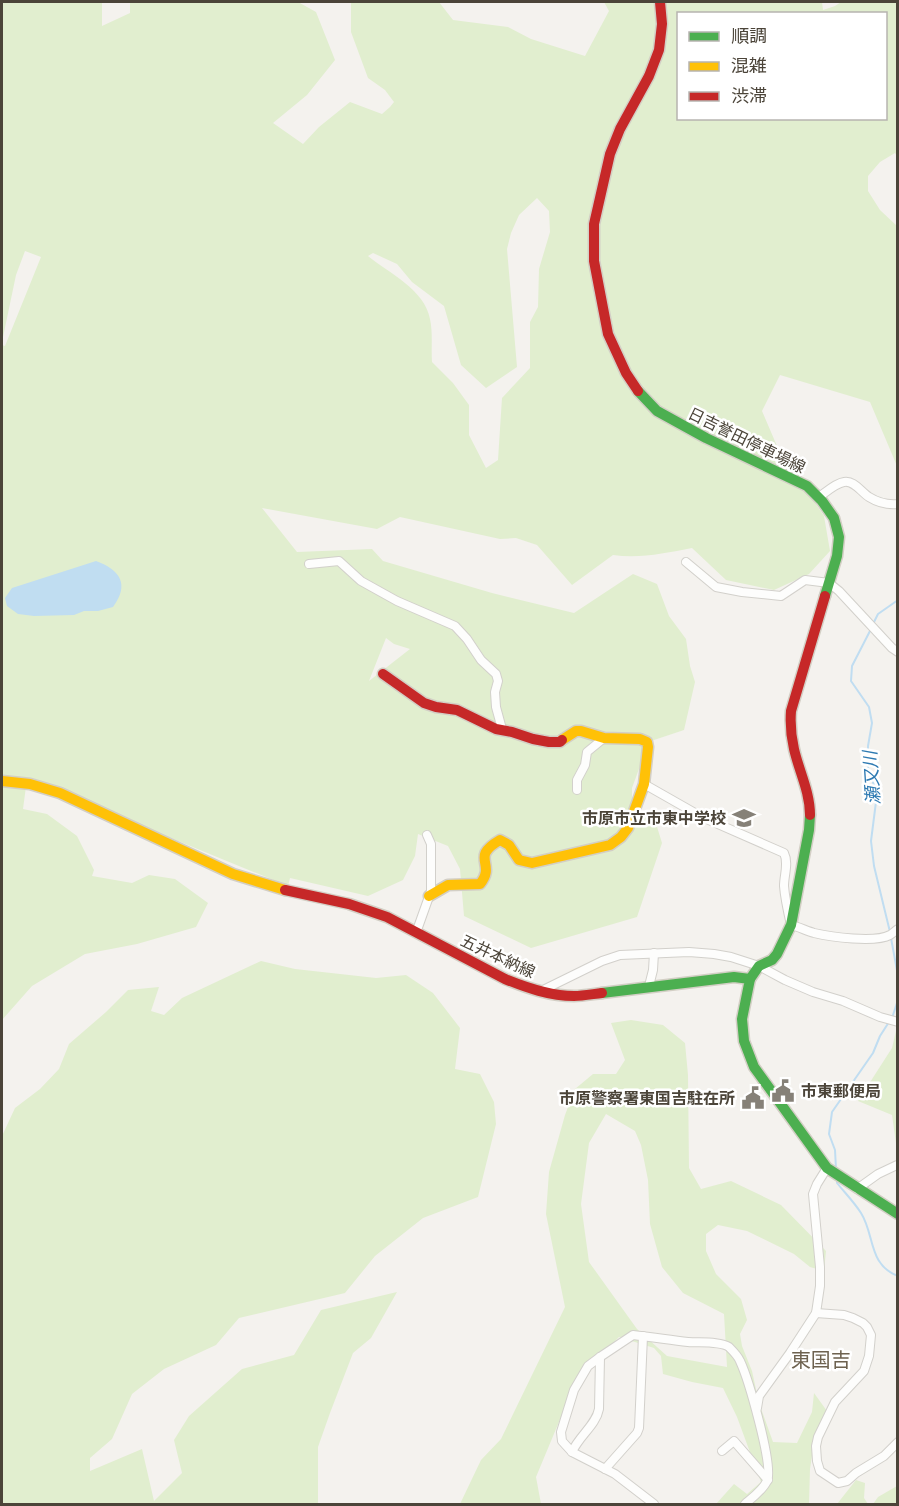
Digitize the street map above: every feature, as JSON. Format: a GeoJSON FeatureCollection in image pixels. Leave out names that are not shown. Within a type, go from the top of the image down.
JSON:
{"type":"FeatureCollection","features":[{"type":"Feature","properties":{"kind":"main road","name":"日吉誉田停車場線"},"geometry":{"type":"LineString","coordinates":[[660,2],[662,24],[659,50],[649,76],[620,129],[610,154],[594,224],[594,261],[608,334],[626,373],[641,395],[657,411],[706,438],[807,486],[829,508],[838,531],[837,556],[791,711],[790,727],[794,750],[810,802],[809,830],[792,925],[777,954],[772,960],[759,966],[750,979]]}},
{"type":"Feature","properties":{"kind":"main road"},"geometry":{"type":"LineString","coordinates":[[383,674],[423,702],[436,707],[457,710],[496,729],[533,739],[560,742],[576,731],[581,731],[604,738],[640,739],[647,742],[644,784],[628,828],[610,845],[524,863],[518,860],[507,843],[500,840],[485,849],[483,856],[486,877],[484,882],[447,885],[429,896]]}},
{"type":"Feature","properties":{"kind":"main road","name":"五井本納線"},"geometry":{"type":"LineString","coordinates":[[2,781],[30,784],[75,799],[253,883],[367,908],[520,986],[576,996],[734,977],[750,979]]}},
{"type":"Feature","properties":{"kind":"main road"},"geometry":{"type":"LineString","coordinates":[[750,979],[742,1019],[744,1041],[754,1066],[827,1168],[897,1214]]}},
{"type":"Feature","properties":{"kind":"street"},"geometry":{"type":"LineString","coordinates":[[819,496],[847,481],[873,499],[897,504]]}},
{"type":"Feature","properties":{"kind":"street"},"geometry":{"type":"LineString","coordinates":[[309,564],[339,561],[361,581],[397,601],[455,626],[481,660],[496,674],[498,681],[495,692],[496,708],[502,729]]}},
{"type":"Feature","properties":{"kind":"street"},"geometry":{"type":"LineString","coordinates":[[686,562],[716,587],[742,592],[781,596],[805,580],[829,583],[897,652]]}},
{"type":"Feature","properties":{"kind":"street"},"geometry":{"type":"LineString","coordinates":[[577,790],[577,780],[585,765],[587,752],[604,738]]}},
{"type":"Feature","properties":{"kind":"street"},"geometry":{"type":"LineString","coordinates":[[644,784],[702,817],[784,853],[786,856],[784,885],[787,910],[792,925],[814,933],[860,939],[877,939],[897,929]]}},
{"type":"Feature","properties":{"kind":"street"},"geometry":{"type":"LineString","coordinates":[[416,933],[431,891],[431,844],[427,835]]}},
{"type":"Feature","properties":{"kind":"street"},"geometry":{"type":"LineString","coordinates":[[539,991],[602,961],[620,955],[689,952],[714,954],[759,966],[813,992],[897,1022]]}},
{"type":"Feature","properties":{"kind":"street"},"geometry":{"type":"LineString","coordinates":[[649,986],[654,953]]}},
{"type":"Feature","properties":{"kind":"street"},"geometry":{"type":"LineString","coordinates":[[857,1189],[878,1174],[897,1165]]}},
{"type":"Feature","properties":{"kind":"street"},"geometry":{"type":"LineString","coordinates":[[757,1408],[759,1396],[816,1313],[820,1267],[813,1194],[827,1168]]}},
{"type":"Feature","properties":{"kind":"street"},"geometry":{"type":"LineString","coordinates":[[816,1313],[853,1318],[863,1323],[870,1335],[869,1356],[864,1371],[835,1402],[818,1437],[816,1446],[820,1470],[838,1483],[847,1481],[884,1456],[897,1442]]}},
{"type":"Feature","properties":{"kind":"street"},"geometry":{"type":"LineString","coordinates":[[654,1504],[615,1474],[572,1452],[562,1441],[561,1432],[574,1390],[588,1366],[633,1335],[723,1344],[736,1354],[757,1408],[768,1466],[768,1480],[762,1489],[745,1504]]}},
{"type":"Feature","properties":{"kind":"street"},"geometry":{"type":"LineString","coordinates":[[605,1469],[639,1428],[643,1336]]}},
{"type":"Feature","properties":{"kind":"street"},"geometry":{"type":"LineString","coordinates":[[572,1452],[576,1443],[597,1417],[600,1357]]}},
{"type":"Feature","properties":{"kind":"street"},"geometry":{"type":"LineString","coordinates":[[722,1451],[734,1441],[768,1480]]}},
{"type":"Feature","properties":{"kind":"green space"},"geometry":{"type":"Polygon","coordinates":[[[2,2],[102,2],[102,26],[130,13],[130,2],[298,2],[316,12],[335,60],[307,95],[273,123],[303,144],[319,127],[350,102],[382,114],[394,102],[385,90],[368,78],[351,32],[351,2],[439,2],[453,20],[508,27],[531,39],[585,56],[609,11],[604,2],[822,2],[823,10],[841,2],[897,2],[897,156],[895,153],[880,162],[868,176],[868,191],[880,210],[897,226],[897,466],[870,402],[780,375],[762,411],[777,446],[824,516],[830,551],[809,574],[774,590],[726,580],[692,548],[643,556],[613,555],[572,585],[537,545],[516,538],[500,539],[400,517],[377,529],[262,508],[297,552],[372,549],[383,561],[492,593],[574,613],[633,574],[657,584],[669,616],[686,639],[695,682],[684,730],[645,743],[643,758],[632,788],[632,806],[654,817],[662,843],[637,917],[531,948],[464,916],[460,869],[448,846],[418,834],[415,856],[403,880],[368,896],[290,878],[288,886],[27,779],[23,809],[47,814],[77,836],[94,870],[92,876],[132,883],[149,875],[175,879],[208,903],[196,927],[137,944],[85,954],[32,986],[2,1020],[2,345],[5,346],[41,257],[25,251],[16,275],[2,342],[2,2]],[[537,198],[519,215],[507,249],[517,367],[486,388],[461,365],[444,306],[412,282],[397,264],[373,253],[368,256],[414,291],[427,309],[430,319],[432,362],[453,383],[469,405],[469,435],[486,468],[498,460],[502,398],[530,368],[530,322],[538,307],[539,269],[550,232],[549,211],[537,198]],[[386,638],[369,681],[410,649],[394,644],[386,638]]]}},
{"type":"Feature","properties":{"kind":"green space"},"geometry":{"type":"Polygon","coordinates":[[[261,961],[295,969],[376,978],[406,975],[433,993],[460,1028],[455,1069],[480,1074],[494,1102],[496,1124],[478,1197],[423,1218],[375,1256],[345,1293],[239,1318],[216,1345],[164,1369],[132,1394],[112,1439],[90,1458],[90,1471],[142,1449],[154,1501],[182,1473],[174,1440],[189,1416],[242,1369],[294,1355],[321,1310],[397,1292],[371,1338],[353,1353],[330,1413],[318,1447],[318,1504],[2,1504],[2,1136],[15,1108],[40,1089],[59,1069],[69,1044],[128,990],[159,987],[151,1011],[164,1015],[182,998],[261,961]]]}},
{"type":"Feature","properties":{"kind":"green space"},"geometry":{"type":"Polygon","coordinates":[[[631,1020],[663,1025],[685,1043],[688,1075],[689,1168],[701,1189],[731,1181],[781,1205],[826,1251],[824,1271],[810,1267],[794,1254],[747,1231],[718,1225],[706,1234],[706,1251],[716,1274],[741,1299],[747,1320],[740,1334],[742,1346],[752,1371],[759,1403],[773,1442],[797,1443],[812,1412],[814,1393],[832,1418],[815,1436],[810,1469],[809,1504],[716,1504],[734,1484],[747,1494],[761,1482],[737,1417],[723,1388],[663,1374],[661,1356],[654,1348],[619,1337],[576,1381],[536,1477],[541,1504],[460,1504],[481,1460],[501,1439],[565,1307],[546,1214],[549,1172],[575,1089],[593,1074],[616,1074],[625,1060],[611,1023],[631,1020]],[[606,1114],[589,1143],[581,1204],[589,1262],[637,1329],[667,1356],[727,1367],[724,1314],[683,1293],[662,1267],[650,1224],[648,1180],[641,1145],[635,1131],[606,1114]]]}},
{"type":"Feature","properties":{"kind":"green space"},"geometry":{"type":"Polygon","coordinates":[[[897,1027],[897,1150],[892,1115],[858,1101],[892,1048],[897,1027]]]}},
{"type":"Feature","properties":{"kind":"green space"},"geometry":{"type":"Polygon","coordinates":[[[856,1480],[865,1483],[864,1498],[868,1504],[837,1504],[856,1480]]]}},
{"type":"Feature","properties":{"kind":"green space"},"geometry":{"type":"Polygon","coordinates":[[[897,1486],[897,1504],[873,1504],[878,1497],[897,1486]]]}},
{"type":"Feature","properties":{"kind":"water"},"geometry":{"type":"Polygon","coordinates":[[[96,561],[111,569],[120,579],[121,591],[113,607],[98,611],[84,611],[74,615],[34,616],[18,614],[7,606],[5,598],[12,588],[96,561]]]}},
{"type":"Feature","properties":{"kind":"waterway","name":"瀬又川"},"geometry":{"type":"LineString","coordinates":[[873,624],[878,614],[898,600]]}},
{"type":"Feature","properties":{"kind":"waterway","name":"瀬又川"},"geometry":{"type":"LineString","coordinates":[[871,629],[852,666],[851,681],[869,707],[872,723],[868,746],[868,768],[877,794],[871,841],[874,866],[890,932]]}},
{"type":"Feature","properties":{"kind":"waterway","name":"瀬又川"},"geometry":{"type":"LineString","coordinates":[[891,938],[898,976]]}},
{"type":"Feature","properties":{"kind":"waterway","name":"瀬又川"},"geometry":{"type":"LineString","coordinates":[[892,1018],[898,1000]]}},
{"type":"Feature","properties":{"kind":"waterway","name":"瀬又川"},"geometry":{"type":"LineString","coordinates":[[836,1169],[835,1150],[829,1134],[832,1112],[873,1053],[889,1022]]}},
{"type":"Feature","properties":{"kind":"waterway","name":"瀬又川"},"geometry":{"type":"LineString","coordinates":[[837,1181],[861,1213],[882,1265],[898,1276]]}},
{"type":"Feature","properties":{"kind":"traffic: fast"},"geometry":{"type":"LineString","coordinates":[[638,391],[657,411],[706,438],[807,486],[822,501],[834,518],[839,537],[837,556],[825,596]]}},
{"type":"Feature","properties":{"kind":"traffic: fast"},"geometry":{"type":"LineString","coordinates":[[750,979],[759,966],[772,960],[777,954],[791,925],[810,815]]}},
{"type":"Feature","properties":{"kind":"traffic: fast"},"geometry":{"type":"LineString","coordinates":[[602,993],[734,977],[750,979],[742,1019],[744,1041],[754,1067],[827,1168],[898,1214]]}},
{"type":"Feature","properties":{"kind":"traffic: slow"},"geometry":{"type":"LineString","coordinates":[[429,896],[448,885],[480,884],[486,871],[486,852],[500,840],[509,845],[519,860],[532,863],[610,845],[621,837],[628,828],[644,784],[647,742],[640,739],[604,738],[581,731],[576,731],[562,740]]}},
{"type":"Feature","properties":{"kind":"traffic: slow"},"geometry":{"type":"LineString","coordinates":[[2,781],[30,784],[60,793],[233,874],[285,890]]}},
{"type":"Feature","properties":{"kind":"traffic: jam"},"geometry":{"type":"LineString","coordinates":[[638,391],[626,373],[608,334],[594,261],[594,224],[610,154],[620,129],[649,76],[659,50],[662,24],[660,2]]}},
{"type":"Feature","properties":{"kind":"traffic: jam"},"geometry":{"type":"LineString","coordinates":[[810,815],[810,806],[793,744],[791,711],[825,596]]}},
{"type":"Feature","properties":{"kind":"traffic: jam"},"geometry":{"type":"LineString","coordinates":[[383,674],[424,703],[457,710],[496,729],[533,739],[549,742],[562,740]]}},
{"type":"Feature","properties":{"kind":"traffic: jam"},"geometry":{"type":"LineString","coordinates":[[285,890],[349,904],[387,917],[505,979],[530,988],[565,996],[602,993]]}},
{"type":"Feature","properties":{"kind":"place","name":"市原市立市東中学校"},"geometry":{"type":"Point","coordinates":[744,818]}},
{"type":"Feature","properties":{"kind":"place","name":"市東郵便局"},"geometry":{"type":"Point","coordinates":[783,1091]}},
{"type":"Feature","properties":{"kind":"place","name":"市原警察署東国吉駐在所"},"geometry":{"type":"Point","coordinates":[753,1098]}},
{"type":"Feature","properties":{"kind":"district","name":"東国吉"},"geometry":{"type":"Point","coordinates":[821,1360]}}]}
